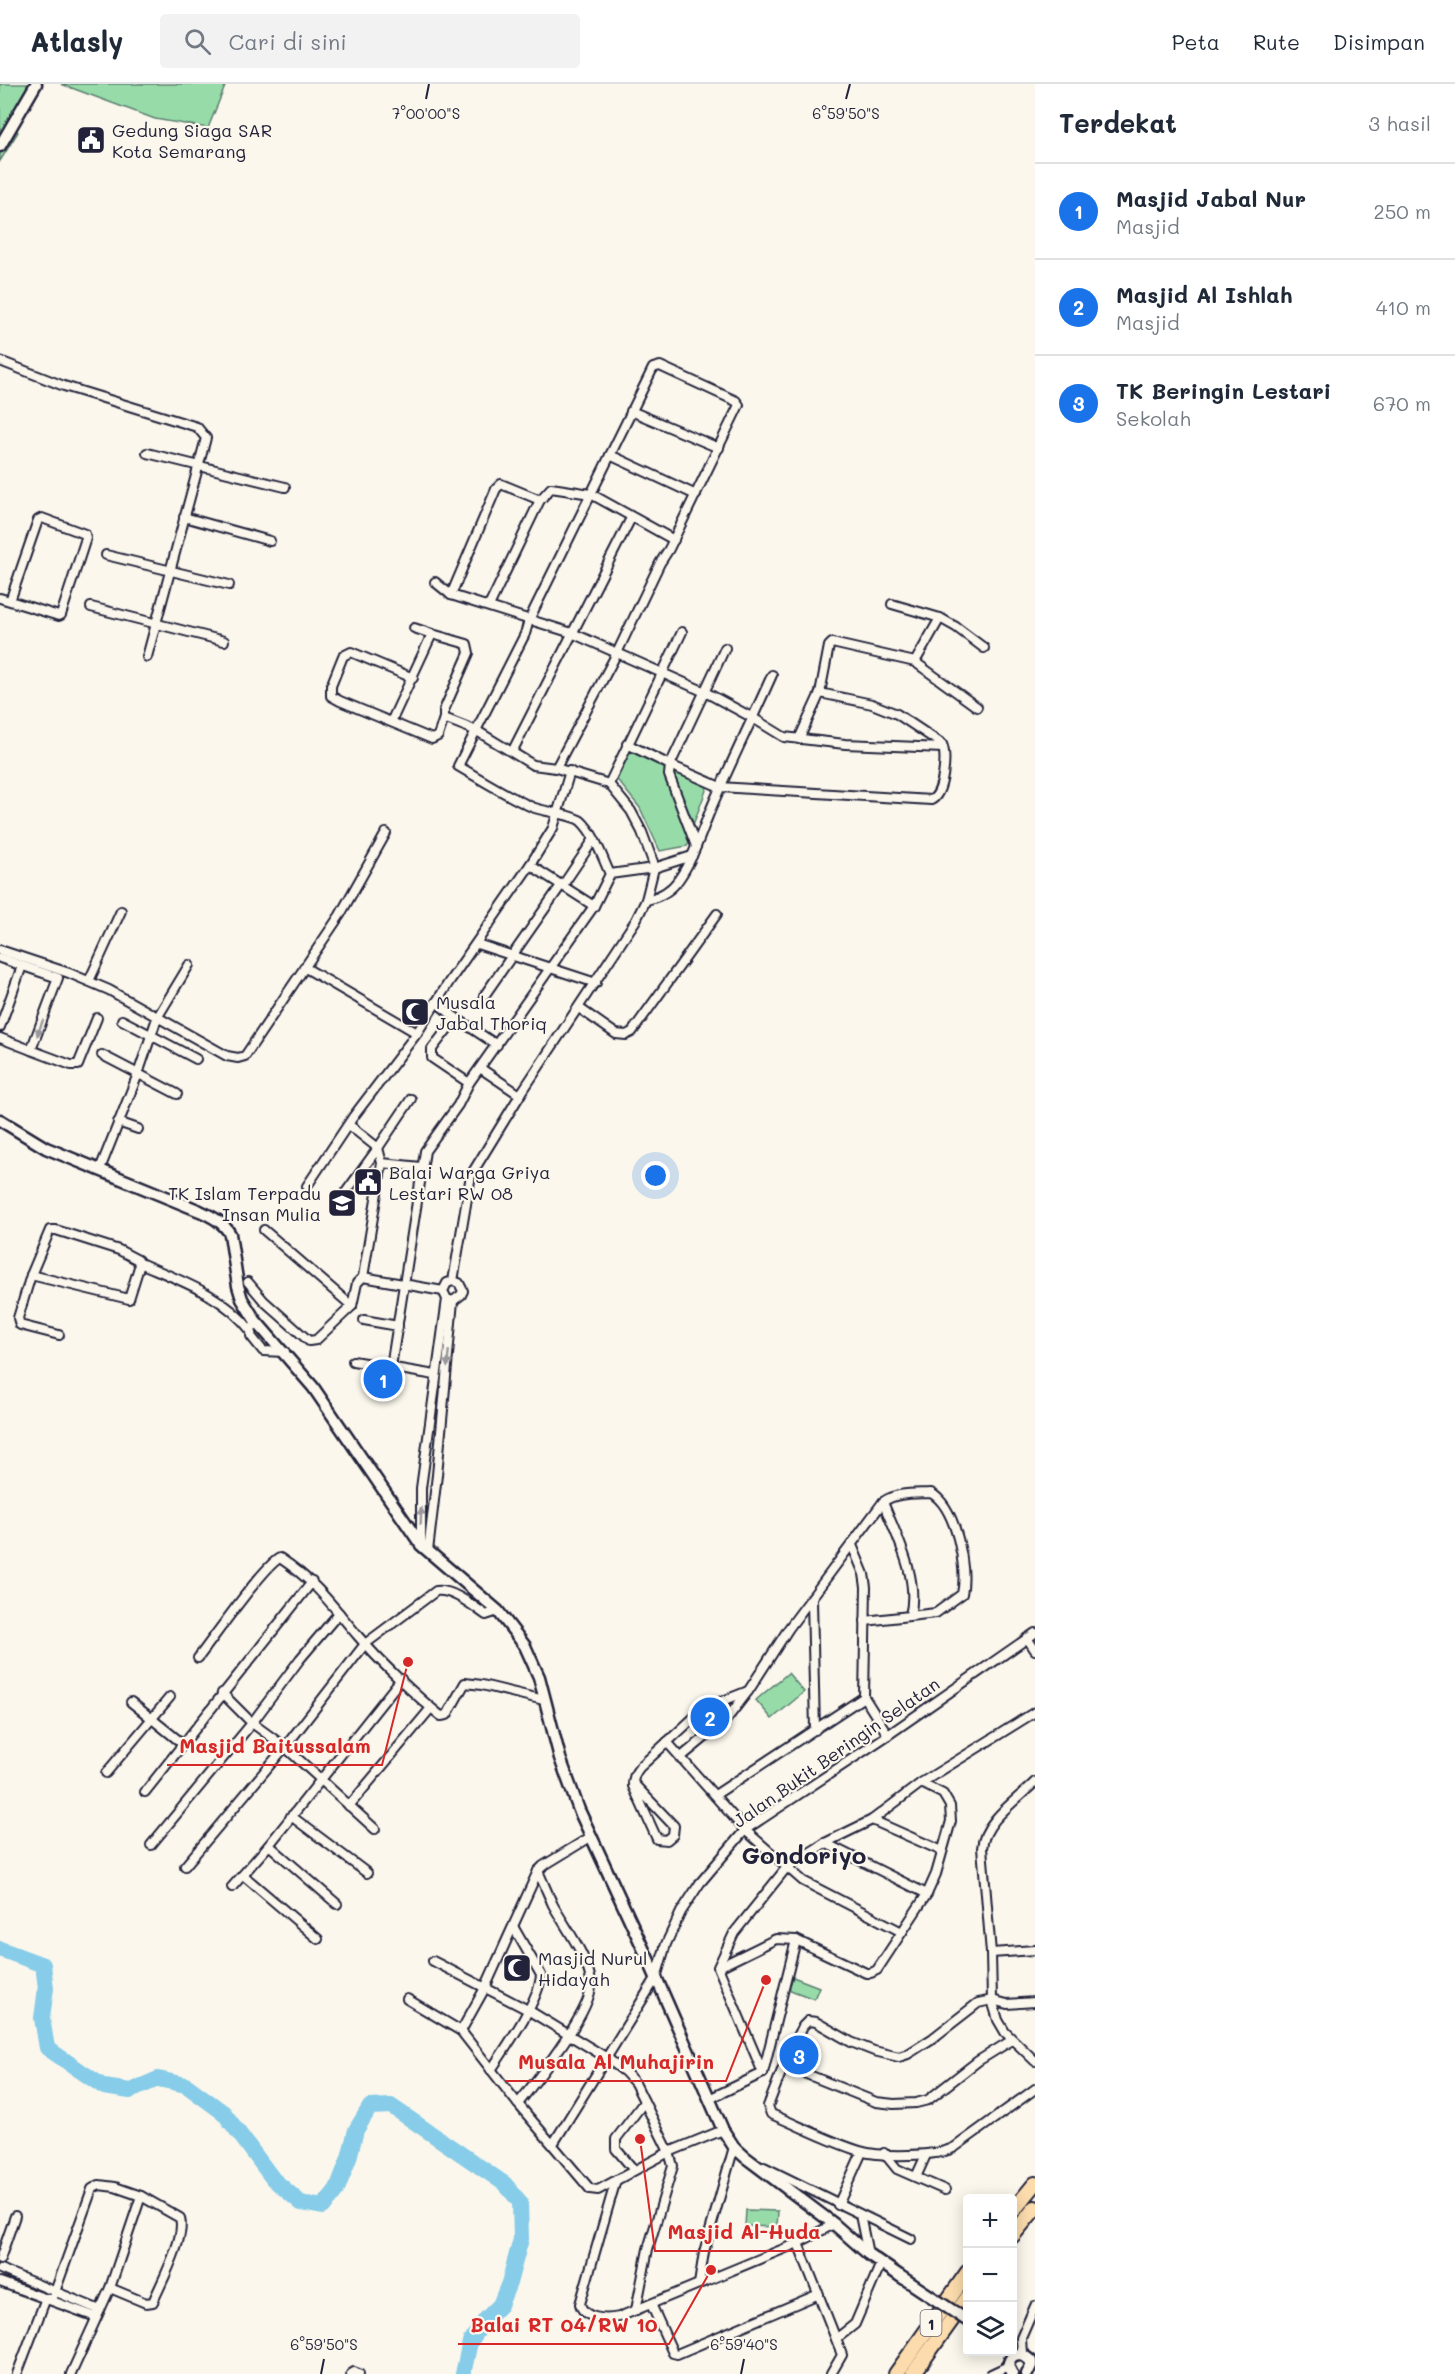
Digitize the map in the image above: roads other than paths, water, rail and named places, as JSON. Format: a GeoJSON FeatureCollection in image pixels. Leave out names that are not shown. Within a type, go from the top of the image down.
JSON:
{"type":"FeatureCollection","features":[{"type":"Feature","properties":{"kind":"highway"},"geometry":{"type":"LineString","coordinates":[[1017,2206],[1035,2184]]}},
{"type":"Feature","properties":{"kind":"highway"},"geometry":{"type":"LineString","coordinates":[[1017,2230],[1035,2208]]}},
{"type":"Feature","properties":{"kind":"highway","name":"1"},"geometry":{"type":"LineString","coordinates":[[896,2374],[963,2279]]}},
{"type":"Feature","properties":{"kind":"highway","name":"1"},"geometry":{"type":"LineString","coordinates":[[913,2374],[964,2302]]}},
{"type":"Feature","properties":{"kind":"street"},"geometry":{"type":"LineString","coordinates":[[0,146],[36,84]]}},
{"type":"Feature","properties":{"kind":"street"},"geometry":{"type":"LineString","coordinates":[[0,361],[64,386],[198,427],[204,433],[206,438],[147,657]]}},
{"type":"Feature","properties":{"kind":"street"},"geometry":{"type":"LineString","coordinates":[[556,768],[617,652],[660,563],[674,540],[719,448],[738,403],[656,366],[631,411],[529,620],[525,634],[458,766],[532,807],[574,817],[582,822],[594,839],[610,874]]}},
{"type":"Feature","properties":{"kind":"street"},"geometry":{"type":"LineString","coordinates":[[631,411],[719,448]]}},
{"type":"Feature","properties":{"kind":"street"},"geometry":{"type":"LineString","coordinates":[[147,453],[285,487]]}},
{"type":"Feature","properties":{"kind":"street"},"geometry":{"type":"LineString","coordinates":[[610,455],[696,495]]}},
{"type":"Feature","properties":{"kind":"street"},"geometry":{"type":"LineString","coordinates":[[451,596],[498,485],[502,484],[540,500]]}},
{"type":"Feature","properties":{"kind":"street"},"geometry":{"type":"LineString","coordinates":[[489,606],[540,500],[551,488],[591,494],[674,540]]}},
{"type":"Feature","properties":{"kind":"street"},"geometry":{"type":"LineString","coordinates":[[184,517],[270,541]]}},
{"type":"Feature","properties":{"kind":"street"},"geometry":{"type":"LineString","coordinates":[[0,598],[59,616],[61,615],[86,538],[85,534],[42,518],[38,520],[10,601]]}},
{"type":"Feature","properties":{"kind":"street"},"geometry":{"type":"LineString","coordinates":[[512,752],[631,518]]}},
{"type":"Feature","properties":{"kind":"street"},"geometry":{"type":"LineString","coordinates":[[106,555],[229,585]]}},
{"type":"Feature","properties":{"kind":"street"},"geometry":{"type":"LineString","coordinates":[[435,582],[451,596],[572,633],[617,652],[705,692],[784,737],[845,744],[943,748]]}},
{"type":"Feature","properties":{"kind":"street"},"geometry":{"type":"LineString","coordinates":[[892,604],[940,618],[984,648]]}},
{"type":"Feature","properties":{"kind":"street"},"geometry":{"type":"LineString","coordinates":[[91,607],[224,641]]}},
{"type":"Feature","properties":{"kind":"street"},"geometry":{"type":"LineString","coordinates":[[915,662],[940,618]]}},
{"type":"Feature","properties":{"kind":"street"},"geometry":{"type":"LineString","coordinates":[[413,678],[351,652],[343,656],[331,686],[331,696],[432,739],[438,736],[444,710],[469,653],[469,647],[467,644],[414,628]]}},
{"type":"Feature","properties":{"kind":"street"},"geometry":{"type":"LineString","coordinates":[[609,784],[682,632]]}},
{"type":"Feature","properties":{"kind":"street"},"geometry":{"type":"LineString","coordinates":[[391,722],[432,634]]}},
{"type":"Feature","properties":{"kind":"street"},"geometry":{"type":"LineString","coordinates":[[799,739],[820,693],[829,646],[832,644],[915,662],[977,706]]}},
{"type":"Feature","properties":{"kind":"street"},"geometry":{"type":"LineString","coordinates":[[696,846],[669,775],[670,765],[725,648]]}},
{"type":"Feature","properties":{"kind":"street"},"geometry":{"type":"LineString","coordinates":[[645,900],[658,897],[669,890],[678,880],[692,856],[720,788],[772,675]]}},
{"type":"Feature","properties":{"kind":"street"},"geometry":{"type":"LineString","coordinates":[[627,744],[720,788],[931,800],[938,796],[941,787],[942,744],[897,714],[872,704],[820,693]]}},
{"type":"Feature","properties":{"kind":"street"},"geometry":{"type":"LineString","coordinates":[[444,718],[477,731],[533,765],[570,771],[609,784],[631,811],[642,832],[654,868],[645,900],[636,920],[520,1095],[471,1175],[453,1281]]}},
{"type":"Feature","properties":{"kind":"street"},"geometry":{"type":"LineString","coordinates":[[307,1186],[417,1033],[554,828],[570,771]]}},
{"type":"Feature","properties":{"kind":"street"},"geometry":{"type":"LineString","coordinates":[[0,950],[109,990],[227,1056],[238,1058],[245,1056],[340,915],[386,833]]}},
{"type":"Feature","properties":{"kind":"street"},"geometry":{"type":"LineString","coordinates":[[484,996],[594,839]]}},
{"type":"Feature","properties":{"kind":"street"},"geometry":{"type":"LineString","coordinates":[[610,874],[654,868],[692,856]]}},
{"type":"Feature","properties":{"kind":"street"},"geometry":{"type":"LineString","coordinates":[[530,865],[594,906]]}},
{"type":"Feature","properties":{"kind":"street"},"geometry":{"type":"LineString","coordinates":[[392,1367],[425,1151],[458,1105],[469,1083],[594,906],[610,874]]}},
{"type":"Feature","properties":{"kind":"street"},"geometry":{"type":"LineString","coordinates":[[88,981],[121,911]]}},
{"type":"Feature","properties":{"kind":"street"},"geometry":{"type":"LineString","coordinates":[[579,1008],[616,1034],[626,1035],[632,1032],[717,914]]}},
{"type":"Feature","properties":{"kind":"street"},"geometry":{"type":"LineString","coordinates":[[477,944],[596,983]]}},
{"type":"Feature","properties":{"kind":"street"},"geometry":{"type":"LineString","coordinates":[[0,958],[58,978],[32,1050]]}},
{"type":"Feature","properties":{"kind":"street"},"geometry":{"type":"LineString","coordinates":[[100,1169],[138,1074],[157,1018],[189,965]]}},
{"type":"Feature","properties":{"kind":"street"},"geometry":{"type":"LineString","coordinates":[[0,1027],[22,966]]}},
{"type":"Feature","properties":{"kind":"street"},"geometry":{"type":"LineString","coordinates":[[304,967],[417,1033]]}},
{"type":"Feature","properties":{"kind":"street"},"geometry":{"type":"LineString","coordinates":[[436,1002],[497,1045]]}},
{"type":"Feature","properties":{"kind":"street"},"geometry":{"type":"LineString","coordinates":[[0,1038],[71,1065],[78,1065],[97,1018]]}},
{"type":"Feature","properties":{"kind":"street"},"geometry":{"type":"LineString","coordinates":[[456,1018],[431,1053],[432,1058],[469,1083]]}},
{"type":"Feature","properties":{"kind":"street"},"geometry":{"type":"LineString","coordinates":[[122,1020],[196,1059]]}},
{"type":"Feature","properties":{"kind":"street"},"geometry":{"type":"LineString","coordinates":[[102,1055],[177,1094]]}},
{"type":"Feature","properties":{"kind":"street"},"geometry":{"type":"LineString","coordinates":[[480,1068],[520,1095]]}},
{"type":"Feature","properties":{"kind":"street"},"geometry":{"type":"LineString","coordinates":[[346,1191],[411,1099]]}},
{"type":"Feature","properties":{"kind":"street"},"geometry":{"type":"LineString","coordinates":[[0,1120],[46,1148],[218,1220],[230,1234],[238,1286],[253,1325]]}},
{"type":"Feature","properties":{"kind":"street"},"geometry":{"type":"LineString","coordinates":[[118,1122],[138,1129]]}},
{"type":"Feature","properties":{"kind":"street"},"geometry":{"type":"LineString","coordinates":[[248,1282],[264,1301],[309,1341],[315,1340],[352,1306],[357,1283],[363,1277],[382,1163],[378,1148],[349,1125]]}},
{"type":"Feature","properties":{"kind":"street"},"geometry":{"type":"LineString","coordinates":[[382,1163],[421,1167]]}},
{"type":"Feature","properties":{"kind":"street"},"geometry":{"type":"LineString","coordinates":[[58,1335],[20,1325],[18,1318],[31,1275],[50,1230],[119,1250],[140,1263],[219,1301],[285,1352],[425,1548],[498,1611],[528,1652],[539,1677],[560,1758],[579,1810],[723,2130],[734,2147],[834,2224],[868,2254],[963,2318]]}},
{"type":"Feature","properties":{"kind":"street"},"geometry":{"type":"LineString","coordinates":[[264,1230],[352,1306]]}},
{"type":"Feature","properties":{"kind":"street"},"geometry":{"type":"LineString","coordinates":[[31,1275],[129,1299],[140,1263]]}},
{"type":"Feature","properties":{"kind":"street"},"geometry":{"type":"LineString","coordinates":[[363,1277],[404,1284],[448,1297],[459,1298],[463,1291],[459,1283],[453,1281],[447,1283],[448,1297],[437,1475],[425,1548]]}},
{"type":"Feature","properties":{"kind":"street"},"geometry":{"type":"LineString","coordinates":[[425,1548],[422,1488],[435,1375],[448,1297]]}},
{"type":"Feature","properties":{"kind":"street"},"geometry":{"type":"LineString","coordinates":[[364,1320],[398,1326]]}},
{"type":"Feature","properties":{"kind":"street"},"geometry":{"type":"LineString","coordinates":[[353,1361],[435,1375]]}},
{"type":"Feature","properties":{"kind":"street"},"geometry":{"type":"LineString","coordinates":[[680,1758],[720,1726],[749,1690],[789,1628],[883,1502],[894,1496],[931,1493],[943,1503],[956,1532],[963,1564],[962,1594],[936,1613],[865,1621]]}},
{"type":"Feature","properties":{"kind":"street"},"geometry":{"type":"LineString","coordinates":[[883,1502],[911,1581],[913,1602],[909,1615]]}},
{"type":"Feature","properties":{"kind":"street"},"geometry":{"type":"LineString","coordinates":[[852,1545],[865,1581],[864,1697],[888,1735]]}},
{"type":"Feature","properties":{"kind":"street"},"geometry":{"type":"LineString","coordinates":[[198,1658],[274,1562],[280,1558],[312,1582],[365,1644],[441,1716],[447,1715],[465,1683],[544,1700]]}},
{"type":"Feature","properties":{"kind":"street"},"geometry":{"type":"LineString","coordinates":[[145,1792],[312,1582]]}},
{"type":"Feature","properties":{"kind":"street"},"geometry":{"type":"LineString","coordinates":[[185,1866],[285,1747],[365,1644],[436,1591],[442,1590],[453,1594],[486,1616],[498,1611]]}},
{"type":"Feature","properties":{"kind":"street"},"geometry":{"type":"LineString","coordinates":[[812,1600],[815,1730]]}},
{"type":"Feature","properties":{"kind":"street"},"geometry":{"type":"LineString","coordinates":[[151,1845],[339,1613]]}},
{"type":"Feature","properties":{"kind":"street","name":"Jalan Bukit Beringin Selatan"},"geometry":{"type":"LineString","coordinates":[[553,2144],[656,1978],[666,1944],[681,1912],[700,1883],[745,1830],[1035,1633]]}},
{"type":"Feature","properties":{"kind":"street"},"geometry":{"type":"LineString","coordinates":[[1026,1638],[1035,1650]]}},
{"type":"Feature","properties":{"kind":"street"},"geometry":{"type":"LineString","coordinates":[[232,1887],[269,1845],[401,1679]]}},
{"type":"Feature","properties":{"kind":"street"},"geometry":{"type":"LineString","coordinates":[[633,1783],[674,1826],[671,1838],[664,1841],[657,1839],[633,1783],[634,1775],[704,1710],[749,1690]]}},
{"type":"Feature","properties":{"kind":"street"},"geometry":{"type":"LineString","coordinates":[[222,1693],[252,1723],[285,1747],[375,1829]]}},
{"type":"Feature","properties":{"kind":"street"},"geometry":{"type":"LineString","coordinates":[[106,1773],[170,1697]]}},
{"type":"Feature","properties":{"kind":"street"},"geometry":{"type":"LineString","coordinates":[[715,1795],[864,1697]]}},
{"type":"Feature","properties":{"kind":"street"},"geometry":{"type":"LineString","coordinates":[[131,1702],[183,1744]]}},
{"type":"Feature","properties":{"kind":"street"},"geometry":{"type":"LineString","coordinates":[[349,1806],[431,1708]]}},
{"type":"Feature","properties":{"kind":"street"},"geometry":{"type":"LineString","coordinates":[[763,2073],[718,1967],[734,1933],[787,1867],[872,1820],[921,1783],[1035,1712]]}},
{"type":"Feature","properties":{"kind":"street"},"geometry":{"type":"LineString","coordinates":[[667,1742],[745,1830],[803,1881],[902,1932]]}},
{"type":"Feature","properties":{"kind":"street"},"geometry":{"type":"LineString","coordinates":[[1035,1782],[1003,1812],[983,1838],[982,1848],[992,1953],[992,2000],[998,2020],[1012,2040],[1035,2061]]}},
{"type":"Feature","properties":{"kind":"street"},"geometry":{"type":"LineString","coordinates":[[718,1967],[776,1939],[796,1940],[866,1973],[877,1970],[927,1894],[951,1821],[950,1806],[944,1794],[921,1783]]}},
{"type":"Feature","properties":{"kind":"street"},"geometry":{"type":"LineString","coordinates":[[291,1816],[367,1874]]}},
{"type":"Feature","properties":{"kind":"street"},"geometry":{"type":"LineString","coordinates":[[872,1820],[942,1851]]}},
{"type":"Feature","properties":{"kind":"street"},"geometry":{"type":"LineString","coordinates":[[460,2031],[485,1988],[538,1871],[592,1836]]}},
{"type":"Feature","properties":{"kind":"street"},"geometry":{"type":"LineString","coordinates":[[825,1844],[927,1894]]}},
{"type":"Feature","properties":{"kind":"street"},"geometry":{"type":"LineString","coordinates":[[269,1845],[337,1904]]}},
{"type":"Feature","properties":{"kind":"street"},"geometry":{"type":"LineString","coordinates":[[518,2104],[569,2035],[590,1995],[591,1983],[584,1961],[538,1871]]}},
{"type":"Feature","properties":{"kind":"street"},"geometry":{"type":"LineString","coordinates":[[243,1875],[318,1939]]}},
{"type":"Feature","properties":{"kind":"street"},"geometry":{"type":"LineString","coordinates":[[491,2070],[528,2010],[540,1984],[541,1976],[514,1928]]}},
{"type":"Feature","properties":{"kind":"street"},"geometry":{"type":"LineString","coordinates":[[763,2073],[796,1940]]}},
{"type":"Feature","properties":{"kind":"street"},"geometry":{"type":"LineString","coordinates":[[992,1953],[1035,1950]]}},
{"type":"Feature","properties":{"kind":"street"},"geometry":{"type":"LineString","coordinates":[[433,1961],[528,2010],[607,2058],[632,2079],[669,2152],[672,2173],[651,2238],[636,2310]]}},
{"type":"Feature","properties":{"kind":"street"},"geometry":{"type":"LineString","coordinates":[[407,1999],[460,2031],[590,2189],[595,2190],[669,2152],[723,2130]]}},
{"type":"Feature","properties":{"kind":"street"},"geometry":{"type":"LineString","coordinates":[[1035,2002],[1007,2004],[992,2000],[978,2003],[933,2038],[899,2057],[851,2042],[816,2022],[805,2022],[784,2065],[768,2106],[771,2114],[862,2152],[926,2156],[949,2151],[1035,2090]]}},
{"type":"Feature","properties":{"kind":"street"},"geometry":{"type":"LineString","coordinates":[[784,2065],[876,2102],[916,2103],[928,2100],[978,2061],[1012,2040]]}},
{"type":"Feature","properties":{"kind":"street"},"geometry":{"type":"LineString","coordinates":[[709,2099],[763,2073]]}},
{"type":"Feature","properties":{"kind":"street"},"geometry":{"type":"LineString","coordinates":[[634,2170],[616,2149],[616,2139],[644,2102]]}},
{"type":"Feature","properties":{"kind":"street"},"geometry":{"type":"LineString","coordinates":[[699,2284],[704,2252],[734,2147]]}},
{"type":"Feature","properties":{"kind":"street"},"geometry":{"type":"LineString","coordinates":[[838,2205],[862,2152]]}},
{"type":"Feature","properties":{"kind":"street"},"geometry":{"type":"LineString","coordinates":[[884,2153],[894,2166],[945,2190]]}},
{"type":"Feature","properties":{"kind":"street"},"geometry":{"type":"LineString","coordinates":[[916,2177],[926,2156]]}},
{"type":"Feature","properties":{"kind":"street"},"geometry":{"type":"LineString","coordinates":[[745,2157],[838,2205],[911,2239]]}},
{"type":"Feature","properties":{"kind":"street"},"geometry":{"type":"LineString","coordinates":[[616,2180],[580,2304],[585,2313],[608,2319],[619,2317],[798,2243],[834,2224]]}},
{"type":"Feature","properties":{"kind":"street"},"geometry":{"type":"LineString","coordinates":[[17,2374],[51,2297],[92,2189],[99,2185],[115,2187],[141,2196],[180,2218],[182,2223],[178,2242],[153,2302],[146,2303],[110,2288]]}},
{"type":"Feature","properties":{"kind":"street"},"geometry":{"type":"LineString","coordinates":[[71,2374],[110,2288],[141,2196]]}},
{"type":"Feature","properties":{"kind":"street"},"geometry":{"type":"LineString","coordinates":[[860,2215],[868,2254]]}},
{"type":"Feature","properties":{"kind":"street"},"geometry":{"type":"LineString","coordinates":[[0,2259],[15,2216]]}},
{"type":"Feature","properties":{"kind":"street"},"geometry":{"type":"LineString","coordinates":[[798,2243],[842,2355],[831,2374]]}},
{"type":"Feature","properties":{"kind":"street"},"geometry":{"type":"LineString","coordinates":[[836,2339],[855,2324],[881,2263]]}},
{"type":"Feature","properties":{"kind":"street"},"geometry":{"type":"LineString","coordinates":[[0,2269],[51,2297]]}},
{"type":"Feature","properties":{"kind":"street"},"geometry":{"type":"LineString","coordinates":[[0,2282],[98,2313]]}},
{"type":"Feature","properties":{"kind":"street"},"geometry":{"type":"LineString","coordinates":[[651,2304],[673,2353],[677,2354],[819,2294]]}},
{"type":"Feature","properties":{"kind":"street"},"geometry":{"type":"LineString","coordinates":[[1029,2373],[1030,2361],[1017,2353],[1035,2306]]}},
{"type":"Feature","properties":{"kind":"street"},"geometry":{"type":"LineString","coordinates":[[992,2374],[1010,2370],[1010,2359],[1014,2356]]}},
{"type":"Feature","properties":{"kind":"street"},"geometry":{"type":"LineString","coordinates":[[351,2374],[354,2372],[359,2374]]}},
{"type":"Feature","properties":{"kind":"waterway"},"geometry":{"type":"LineString","coordinates":[[0,1949],[43,1965],[46,1988],[42,2018],[47,2048],[104,2087],[130,2091],[158,2079],[186,2085],[224,2113],[273,2179],[301,2203],[323,2207],[337,2189],[349,2158],[356,2130],[370,2107],[391,2106],[505,2184],[520,2202],[521,2239],[509,2283],[500,2305],[485,2320],[470,2342],[463,2374]]}},
{"type":"Feature","properties":{"kind":"place","name":"Gedung Siaga SAR Kota Semarang"},"geometry":{"type":"Point","coordinates":[91,140]}},
{"type":"Feature","properties":{"kind":"place","name":"Musala Jabal Thoriq"},"geometry":{"type":"Point","coordinates":[415,1012]}},
{"type":"Feature","properties":{"kind":"place","name":"Balai Warga Griya Lestari RW 08"},"geometry":{"type":"Point","coordinates":[368,1182]}},
{"type":"Feature","properties":{"kind":"place","name":"TK Islam Terpadu Insan Mulia"},"geometry":{"type":"Point","coordinates":[342,1203]}},
{"type":"Feature","properties":{"kind":"place","name":"Masjid Jabal Nur"},"geometry":{"type":"Point","coordinates":[383,1379]}},
{"type":"Feature","properties":{"kind":"place","name":"Masjid Baitussalam"},"geometry":{"type":"Point","coordinates":[408,1662]}},
{"type":"Feature","properties":{"kind":"place","name":"Masjid Al Ishlah"},"geometry":{"type":"Point","coordinates":[710,1717]}},
{"type":"Feature","properties":{"kind":"place","name":"Masjid Nurul Hidayah"},"geometry":{"type":"Point","coordinates":[517,1968]}},
{"type":"Feature","properties":{"kind":"place","name":"Musala Al Muhajirin"},"geometry":{"type":"Point","coordinates":[766,1980]}},
{"type":"Feature","properties":{"kind":"place","name":"TK Beringin Lestari"},"geometry":{"type":"Point","coordinates":[799,2055]}},
{"type":"Feature","properties":{"kind":"place","name":"Masjid Al-Huda"},"geometry":{"type":"Point","coordinates":[640,2139]}},
{"type":"Feature","properties":{"kind":"place","name":"Balai RT 04/RW 10"},"geometry":{"type":"Point","coordinates":[711,2270]}},
{"type":"Feature","properties":{"kind":"district","name":"Gondoriyo"},"geometry":{"type":"Point","coordinates":[804,1854]}}]}
